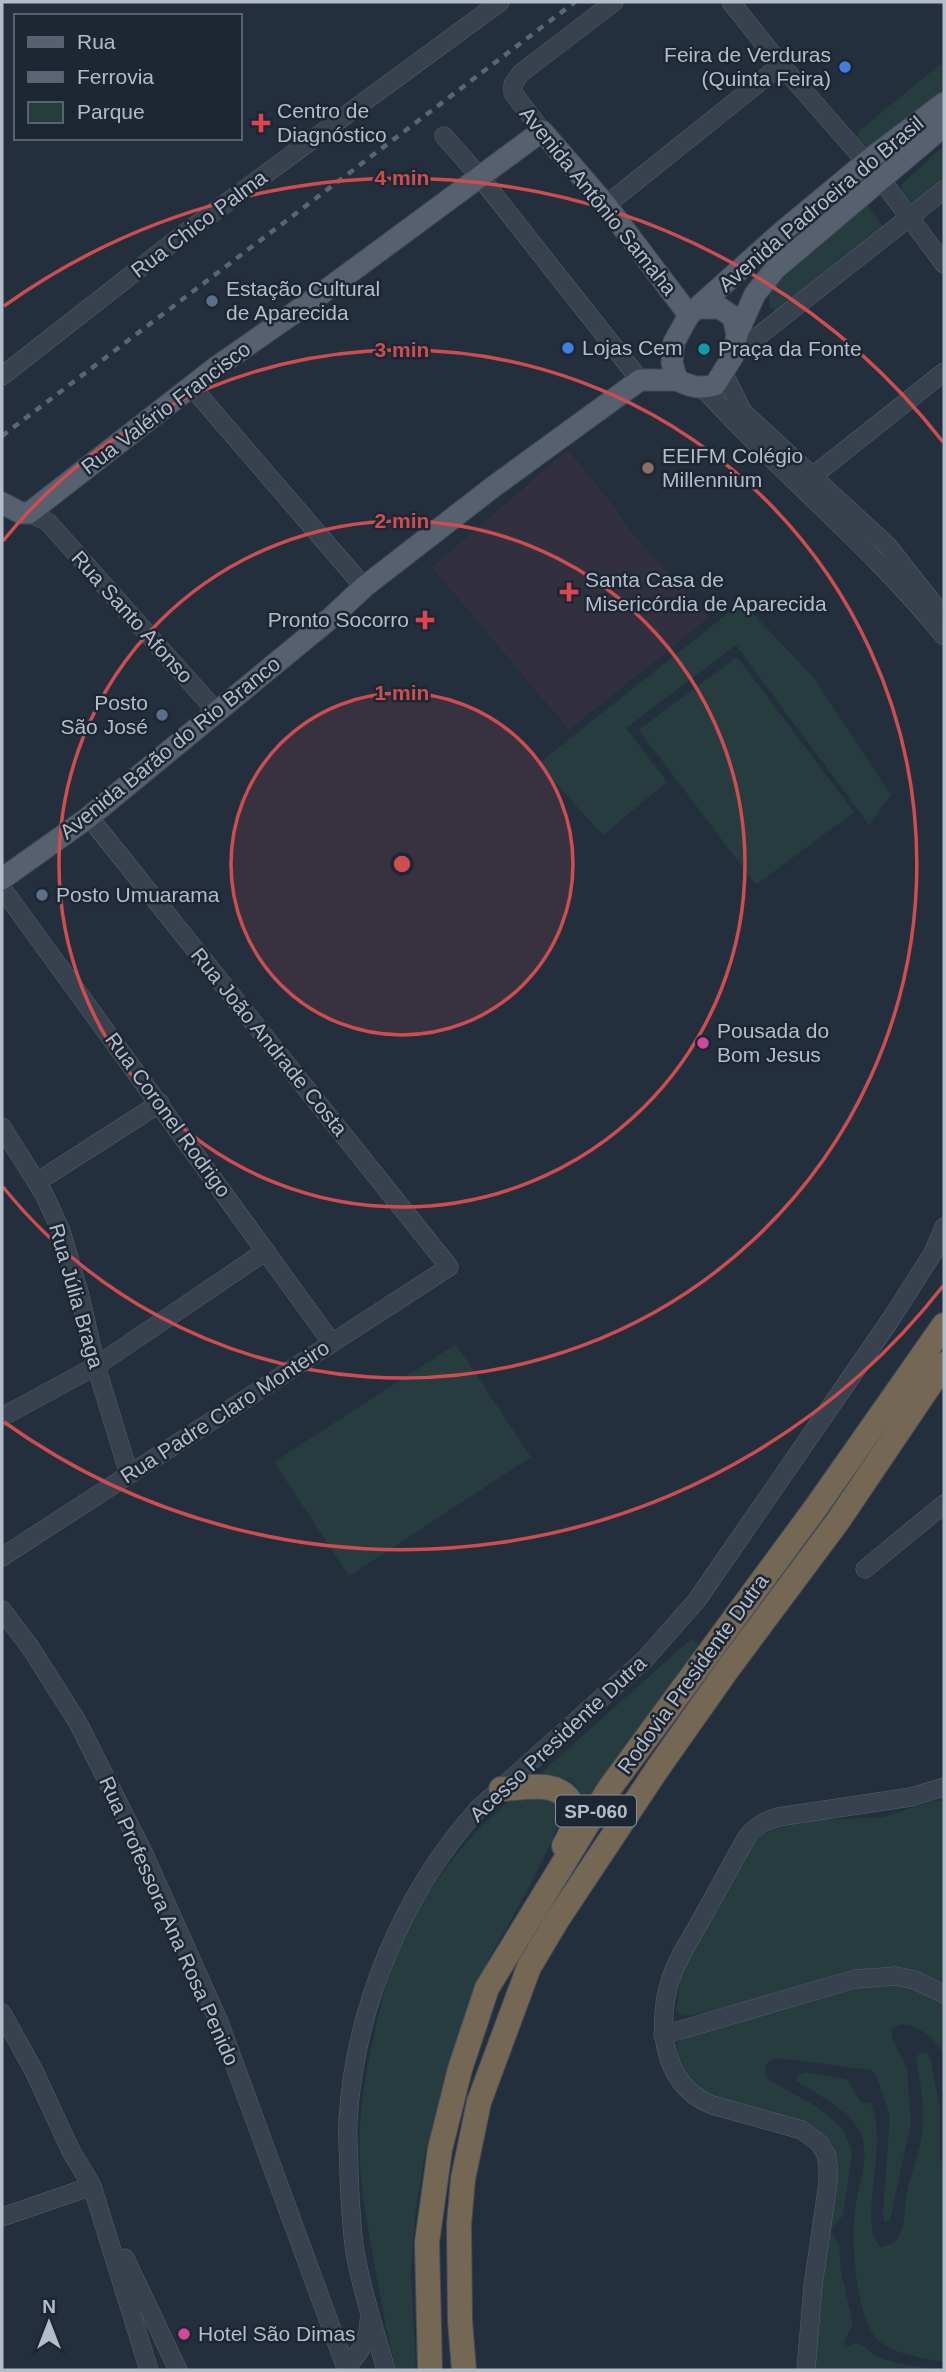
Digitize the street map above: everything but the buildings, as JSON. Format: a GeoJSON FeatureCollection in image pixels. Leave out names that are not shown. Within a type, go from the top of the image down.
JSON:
{"type":"FeatureCollection","features":[{"type":"Feature","properties":{"kind":"highway","name":"Rodovia Presidente Dutra"},"geometry":{"type":"LineString","coordinates":[[430,2370],[427,2242],[440,2149],[460,2069],[487,1988],[609,1789],[817,1506],[944,1325]]}},
{"type":"Feature","properties":{"kind":"highway","name":"Rodovia Presidente Dutra"},"geometry":{"type":"LineString","coordinates":[[464,2370],[460,2321],[459,2224],[463,2179],[479,2102],[529,1967],[658,1768],[838,1521],[944,1364]]}},
{"type":"Feature","properties":{"kind":"highway"},"geometry":{"type":"LineString","coordinates":[[501,1789],[538,1787],[561,1790],[567,1796],[573,1812],[570,1838],[543,1877],[520,1933]]}},
{"type":"Feature","properties":{"kind":"main road","name":"Avenida Padroeira do Brasil"},"geometry":{"type":"LineString","coordinates":[[737,334],[755,293],[775,269],[944,103]]}},
{"type":"Feature","properties":{"kind":"main road","name":"Avenida Padroeira do Brasil"},"geometry":{"type":"LineString","coordinates":[[694,312],[783,231],[944,126]]}},
{"type":"Feature","properties":{"kind":"main road","name":"Avenida Antônio Samaha"},"geometry":{"type":"LineString","coordinates":[[542,131],[694,312]]}},
{"type":"Feature","properties":{"kind":"main road","name":"Rua Valério Francisco"},"geometry":{"type":"LineString","coordinates":[[40,512],[191,386],[542,131]]}},
{"type":"Feature","properties":{"kind":"main road"},"geometry":{"type":"LineString","coordinates":[[640,380],[677,380],[690,387],[703,388],[715,385],[728,364],[737,334],[733,317],[720,308],[694,312],[674,342],[672,363],[677,380]]}},
{"type":"Feature","properties":{"kind":"main road","name":"Avenida Barão do Rio Branco"},"geometry":{"type":"LineString","coordinates":[[2,879],[89,817],[332,617],[364,587],[640,380]]}},
{"type":"Feature","properties":{"kind":"main road","name":"Rua Santo Afonso"},"geometry":{"type":"LineString","coordinates":[[2,503],[21,513],[40,512]]}},
{"type":"Feature","properties":{"kind":"street","name":"Rua Chico Palma"},"geometry":{"type":"LineString","coordinates":[[2,376],[181,236],[500,2]]}},
{"type":"Feature","properties":{"kind":"street","name":"Avenida Antônio Samaha"},"geometry":{"type":"LineString","coordinates":[[542,131],[513,93],[513,84],[520,73],[614,2]]}},
{"type":"Feature","properties":{"kind":"street"},"geometry":{"type":"LineString","coordinates":[[730,2],[873,170],[944,264]]}},
{"type":"Feature","properties":{"kind":"street"},"geometry":{"type":"LineString","coordinates":[[606,205],[781,65]]}},
{"type":"Feature","properties":{"kind":"street"},"geometry":{"type":"LineString","coordinates":[[444,136],[480,177],[640,380]]}},
{"type":"Feature","properties":{"kind":"street"},"geometry":{"type":"LineString","coordinates":[[806,482],[743,411],[728,364],[944,190]]}},
{"type":"Feature","properties":{"kind":"street"},"geometry":{"type":"LineString","coordinates":[[806,482],[944,372]]}},
{"type":"Feature","properties":{"kind":"street"},"geometry":{"type":"LineString","coordinates":[[191,386],[364,587]]}},
{"type":"Feature","properties":{"kind":"street"},"geometry":{"type":"LineString","coordinates":[[703,388],[859,531],[888,546],[944,617]]}},
{"type":"Feature","properties":{"kind":"street","name":"Rua Santo Afonso"},"geometry":{"type":"LineString","coordinates":[[40,512],[216,711]]}},
{"type":"Feature","properties":{"kind":"street"},"geometry":{"type":"LineString","coordinates":[[859,531],[869,552],[944,636]]}},
{"type":"Feature","properties":{"kind":"street","name":"Rua João Andrade Costa"},"geometry":{"type":"LineString","coordinates":[[89,817],[449,1267]]}},
{"type":"Feature","properties":{"kind":"street","name":"Rua Coronel Rodrigo"},"geometry":{"type":"LineString","coordinates":[[2,888],[332,1343]]}},
{"type":"Feature","properties":{"kind":"street"},"geometry":{"type":"LineString","coordinates":[[37,1182],[160,1103]]}},
{"type":"Feature","properties":{"kind":"street","name":"Rua Júlia Braga"},"geometry":{"type":"LineString","coordinates":[[2,1127],[37,1182],[61,1231],[79,1292],[96,1366],[129,1474]]}},
{"type":"Feature","properties":{"kind":"street","name":"Acesso Presidente Dutra"},"geometry":{"type":"LineString","coordinates":[[386,2370],[369,2314],[355,2252],[350,2208],[347,2123],[351,2087],[368,2013],[400,1923],[459,1831],[501,1789],[646,1658],[697,1600],[891,1319],[933,1253],[944,1227]]}},
{"type":"Feature","properties":{"kind":"street"},"geometry":{"type":"LineString","coordinates":[[2,1417],[96,1366],[266,1251]]}},
{"type":"Feature","properties":{"kind":"street","name":"Rua Padre Claro Monteiro"},"geometry":{"type":"LineString","coordinates":[[2,1557],[449,1267]]}},
{"type":"Feature","properties":{"kind":"street"},"geometry":{"type":"LineString","coordinates":[[865,1569],[944,1504]]}},
{"type":"Feature","properties":{"kind":"street","name":"Rua Professora Ana Rosa Penido"},"geometry":{"type":"LineString","coordinates":[[2,1610],[30,1647],[77,1721],[148,1863],[219,2022],[347,2367]]}},
{"type":"Feature","properties":{"kind":"street"},"geometry":{"type":"LineString","coordinates":[[806,2370],[813,2286],[828,2174],[826,2154],[819,2143],[802,2130],[699,2100],[688,2092],[672,2068],[663,2035],[664,2007],[674,1970],[754,1828],[762,1822],[778,1817],[911,1797],[942,1783]]}},
{"type":"Feature","properties":{"kind":"street"},"geometry":{"type":"LineString","coordinates":[[663,2035],[855,1979],[896,1976],[915,1980],[944,1994]]}},
{"type":"Feature","properties":{"kind":"street"},"geometry":{"type":"LineString","coordinates":[[2,2013],[34,2071],[71,2151],[92,2186],[149,2370]]}},
{"type":"Feature","properties":{"kind":"street"},"geometry":{"type":"LineString","coordinates":[[2,2217],[92,2186]]}},
{"type":"Feature","properties":{"kind":"street"},"geometry":{"type":"LineString","coordinates":[[111,2242],[123,2253],[178,2370]]}},
{"type":"Feature","properties":{"kind":"street"},"geometry":{"type":"LineString","coordinates":[[347,2367],[362,2350],[367,2339],[369,2314]]}},
{"type":"Feature","properties":{"kind":"street"},"geometry":{"type":"LineString","coordinates":[[347,2367],[358,2359],[368,2358],[386,2370]]}},
{"type":"Feature","properties":{"kind":"shaded area","name":"Santa Casa de Misericórdia de Aparecida"},"geometry":{"type":"Polygon","coordinates":[[[568,450],[631,532],[709,617],[569,730],[432,567],[568,450]]]}},
{"type":"Feature","properties":{"kind":"green space"},"geometry":{"type":"Polygon","coordinates":[[[944,61],[944,91],[876,146],[867,146],[856,138],[859,131],[944,61]]]}},
{"type":"Feature","properties":{"kind":"green space"},"geometry":{"type":"Polygon","coordinates":[[[944,146],[944,182],[921,201],[911,202],[902,192],[902,184],[944,146]]]}},
{"type":"Feature","properties":{"kind":"green space"},"geometry":{"type":"Polygon","coordinates":[[[866,204],[885,229],[778,312],[770,307],[769,295],[774,286],[866,204]]]}},
{"type":"Feature","properties":{"kind":"green space"},"geometry":{"type":"Polygon","coordinates":[[[742,602],[813,677],[891,795],[869,825],[736,645],[626,728],[667,782],[603,835],[538,764],[742,602]]]}},
{"type":"Feature","properties":{"kind":"green space"},"geometry":{"type":"Polygon","coordinates":[[[737,657],[854,812],[756,885],[639,730],[737,657]]]}},
{"type":"Feature","properties":{"kind":"green space"},"geometry":{"type":"Polygon","coordinates":[[[456,1344],[531,1457],[349,1576],[274,1462],[456,1344]]]}},
{"type":"Feature","properties":{"kind":"green space"},"geometry":{"type":"Polygon","coordinates":[[[691,1639],[700,1645],[584,1808],[575,1784],[557,1777],[538,1776],[691,1639]]]}},
{"type":"Feature","properties":{"kind":"green space"},"geometry":{"type":"Polygon","coordinates":[[[519,1793],[549,1796],[555,1804],[559,1819],[554,1836],[532,1882],[489,1959],[467,2011],[424,2159],[415,2216],[411,2273],[416,2370],[396,2370],[377,2280],[361,2172],[361,2115],[370,2055],[390,1973],[413,1921],[459,1851],[519,1793]]]}},
{"type":"Feature","properties":{"kind":"green space"},"geometry":{"type":"Polygon","coordinates":[[[932,1801],[944,1801],[944,1983],[910,1969],[876,1968],[834,1975],[730,2008],[681,2016],[676,2010],[682,1970],[750,1849],[763,1834],[780,1827],[817,1820],[884,1817],[932,1801]]]}},
{"type":"Feature","properties":{"kind":"green space"},"geometry":{"type":"Polygon","coordinates":[[[870,1984],[908,1984],[944,2001],[944,2066],[940,2049],[925,2032],[911,2025],[898,2026],[892,2030],[892,2038],[907,2068],[911,2123],[890,2220],[884,2222],[883,2212],[890,2115],[876,2075],[871,2070],[777,2058],[768,2063],[765,2074],[771,2081],[832,2119],[848,2140],[852,2154],[843,2215],[831,2230],[839,2245],[841,2272],[853,2324],[844,2342],[848,2347],[860,2344],[884,2359],[940,2370],[812,2370],[836,2158],[831,2145],[821,2134],[789,2119],[722,2102],[708,2095],[686,2079],[678,2061],[677,2042],[687,2036],[870,1984]]]}},
{"type":"Feature","properties":{"kind":"green space"},"geometry":{"type":"Polygon","coordinates":[[[926,2052],[930,2058],[940,2108],[940,2158],[944,2169],[944,2362],[893,2349],[878,2340],[870,2329],[859,2295],[854,2254],[854,2218],[864,2157],[862,2139],[859,2130],[847,2115],[796,2081],[798,2075],[805,2072],[848,2080],[861,2103],[870,2103],[877,2138],[871,2222],[874,2237],[881,2247],[896,2240],[903,2226],[907,2193],[921,2142],[923,2124],[916,2058],[920,2053],[926,2052]]]}},
{"type":"Feature","properties":{"kind":"railway"},"geometry":{"type":"LineString","coordinates":[[2,436],[575,2]]}},
{"type":"Feature","properties":{"kind":"place","name":"Feira de Verduras (Quinta Feira)"},"geometry":{"type":"Point","coordinates":[845,67]}},
{"type":"Feature","properties":{"kind":"place","name":"Centro de Diagnóstico"},"geometry":{"type":"Point","coordinates":[261,123]}},
{"type":"Feature","properties":{"kind":"place","name":"Estação Cultural de Aparecida"},"geometry":{"type":"Point","coordinates":[212,301]}},
{"type":"Feature","properties":{"kind":"place","name":"Lojas Cem"},"geometry":{"type":"Point","coordinates":[568,348]}},
{"type":"Feature","properties":{"kind":"place","name":"Praça da Fonte"},"geometry":{"type":"Point","coordinates":[704,349]}},
{"type":"Feature","properties":{"kind":"place","name":"EEIFM Colégio Millennium"},"geometry":{"type":"Point","coordinates":[648,468]}},
{"type":"Feature","properties":{"kind":"place","name":"Santa Casa de Misericórdia de Aparecida"},"geometry":{"type":"Point","coordinates":[569,592]}},
{"type":"Feature","properties":{"kind":"place","name":"Pronto Socorro"},"geometry":{"type":"Point","coordinates":[425,620]}},
{"type":"Feature","properties":{"kind":"place","name":"Posto São José"},"geometry":{"type":"Point","coordinates":[162,715]}},
{"type":"Feature","properties":{"kind":"place","name":"Posto Umuarama"},"geometry":{"type":"Point","coordinates":[42,895]}},
{"type":"Feature","properties":{"kind":"place","name":"Pousada do Bom Jesus"},"geometry":{"type":"Point","coordinates":[703,1043]}},
{"type":"Feature","properties":{"kind":"place","name":"Hotel São Dimas"},"geometry":{"type":"Point","coordinates":[184,2334]}}]}
